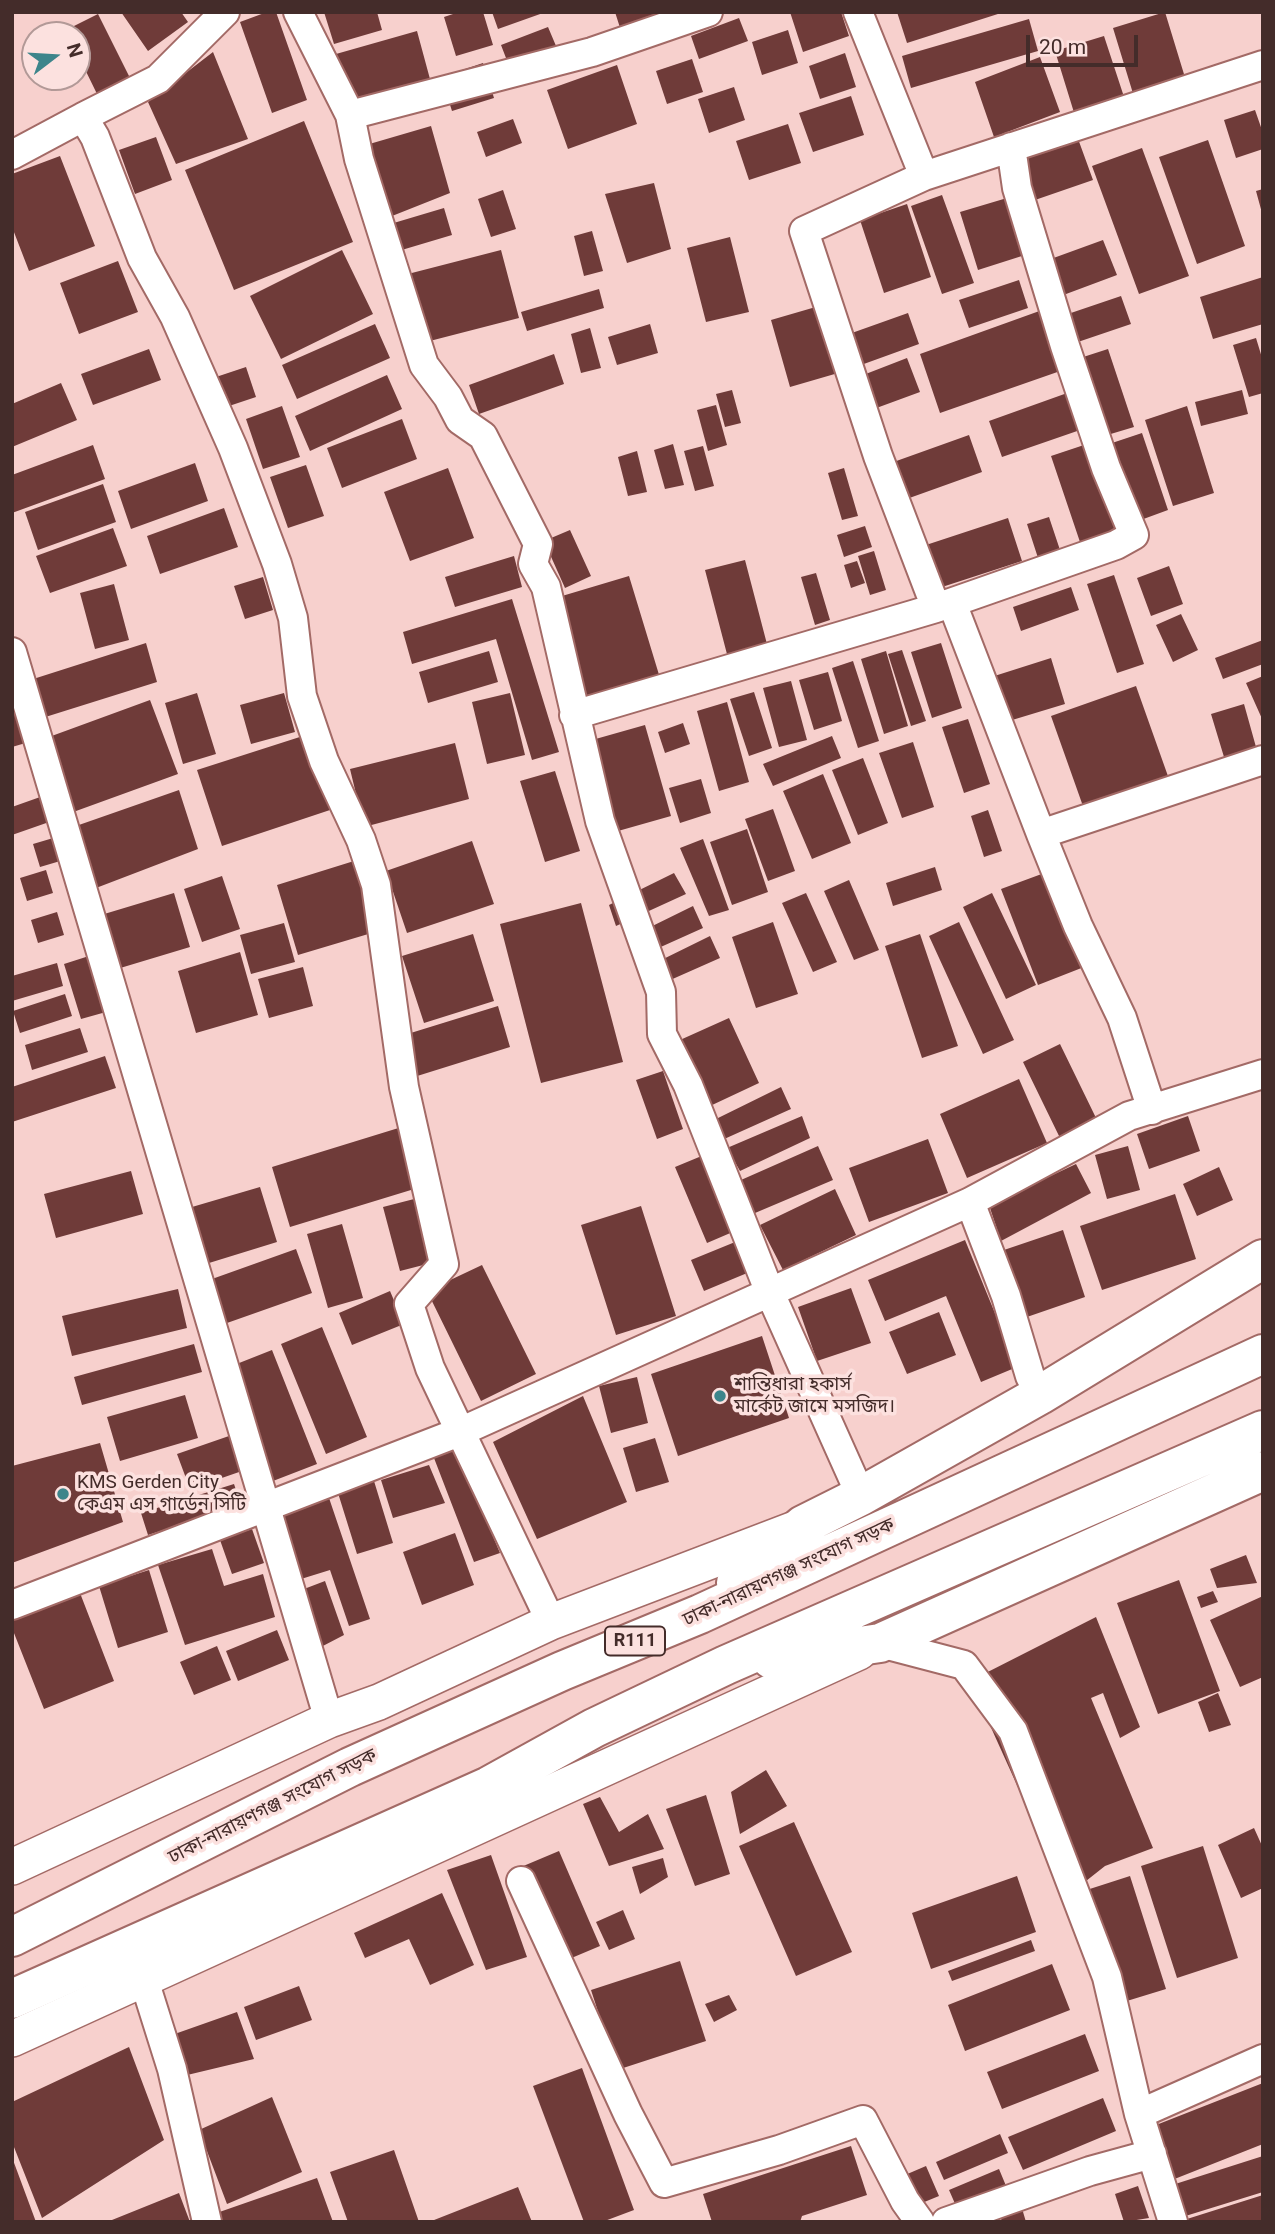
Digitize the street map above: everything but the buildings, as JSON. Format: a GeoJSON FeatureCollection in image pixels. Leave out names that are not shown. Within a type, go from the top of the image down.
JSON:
{"type":"FeatureCollection","features":[{"type":"Feature","properties":{"kind":"main road","name":"R111"},"geometry":{"type":"LineString","coordinates":[[700,1614],[803,1525],[861,1496],[1040,1395],[1263,1259]]}},
{"type":"Feature","properties":{"kind":"main road","name":"ঢাকা-নারায়ণগঞ্জ সংযোগ সড়ক"},"geometry":{"type":"LineString","coordinates":[[12,1937],[350,1767],[562,1671],[700,1614],[1263,1354]]}},
{"type":"Feature","properties":{"kind":"main road"},"geometry":{"type":"LineString","coordinates":[[12,1999],[489,1786],[594,1728],[726,1665],[1263,1430]]}},
{"type":"Feature","properties":{"kind":"main road"},"geometry":{"type":"LineString","coordinates":[[726,1665],[880,1643],[1263,1471]]}},
{"type":"Feature","properties":{"kind":"street"},"geometry":{"type":"LineString","coordinates":[[12,155],[158,79],[225,12]]}},
{"type":"Feature","properties":{"kind":"street"},"geometry":{"type":"LineString","coordinates":[[298,12],[350,116],[359,159],[424,365],[448,397],[460,420],[483,436],[538,544],[533,564],[546,587],[600,821],[661,992],[662,1034],[688,1085],[770,1293],[861,1496]]}},
{"type":"Feature","properties":{"kind":"street"},"geometry":{"type":"LineString","coordinates":[[350,116],[592,51],[708,12]]}},
{"type":"Feature","properties":{"kind":"street"},"geometry":{"type":"LineString","coordinates":[[858,12],[923,176]]}},
{"type":"Feature","properties":{"kind":"street"},"geometry":{"type":"LineString","coordinates":[[1152,1110],[1122,1017],[1079,926],[878,456],[804,232],[923,176],[1263,65]]}},
{"type":"Feature","properties":{"kind":"street"},"geometry":{"type":"LineString","coordinates":[[83,117],[95,137],[142,258],[175,317],[233,448],[293,618],[302,696],[324,761],[361,839],[376,885],[404,1087],[444,1264],[409,1304],[430,1368],[462,1430],[551,1622]]}},
{"type":"Feature","properties":{"kind":"street"},"geometry":{"type":"LineString","coordinates":[[574,715],[944,605],[1116,545],[1134,535],[1106,468],[1065,346],[1017,188],[1011,147]]}},
{"type":"Feature","properties":{"kind":"street"},"geometry":{"type":"LineString","coordinates":[[12,652],[329,1720]]}},
{"type":"Feature","properties":{"kind":"street"},"geometry":{"type":"LineString","coordinates":[[1041,834],[1263,760]]}},
{"type":"Feature","properties":{"kind":"street"},"geometry":{"type":"LineString","coordinates":[[12,1605],[462,1430],[970,1202],[1129,1116],[1263,1074]]}},
{"type":"Feature","properties":{"kind":"street"},"geometry":{"type":"LineString","coordinates":[[970,1202],[1006,1296],[1030,1376],[1040,1395]]}},
{"type":"Feature","properties":{"kind":"street"},"geometry":{"type":"LineString","coordinates":[[12,1867],[329,1720],[379,1702],[551,1622],[803,1525]]}},
{"type":"Feature","properties":{"kind":"street"},"geometry":{"type":"LineString","coordinates":[[12,2039],[880,1643],[964,1665],[1013,1731],[1107,1977],[1139,2113],[1172,2222]]}},
{"type":"Feature","properties":{"kind":"street"},"geometry":{"type":"LineString","coordinates":[[522,1881],[628,2114],[664,2183],[779,2150],[863,2120],[905,2201],[920,2222]]}},
{"type":"Feature","properties":{"kind":"street"},"geometry":{"type":"LineString","coordinates":[[144,1980],[172,2069],[207,2222]]}},
{"type":"Feature","properties":{"kind":"street"},"geometry":{"type":"LineString","coordinates":[[1139,2113],[1263,2059]]}},
{"type":"Feature","properties":{"kind":"street"},"geometry":{"type":"LineString","coordinates":[[946,2222],[1090,2171],[1152,2154]]}},
{"type":"Feature","properties":{"kind":"place","name":"শান্তিধারা হকার্স মার্কেট জামে মসজিদ।"},"geometry":{"type":"Point","coordinates":[720,1396]}},
{"type":"Feature","properties":{"kind":"place","name":"KMS Gerden City কেএম এস গার্ডেন সিটি"},"geometry":{"type":"Point","coordinates":[63,1494]}}]}
